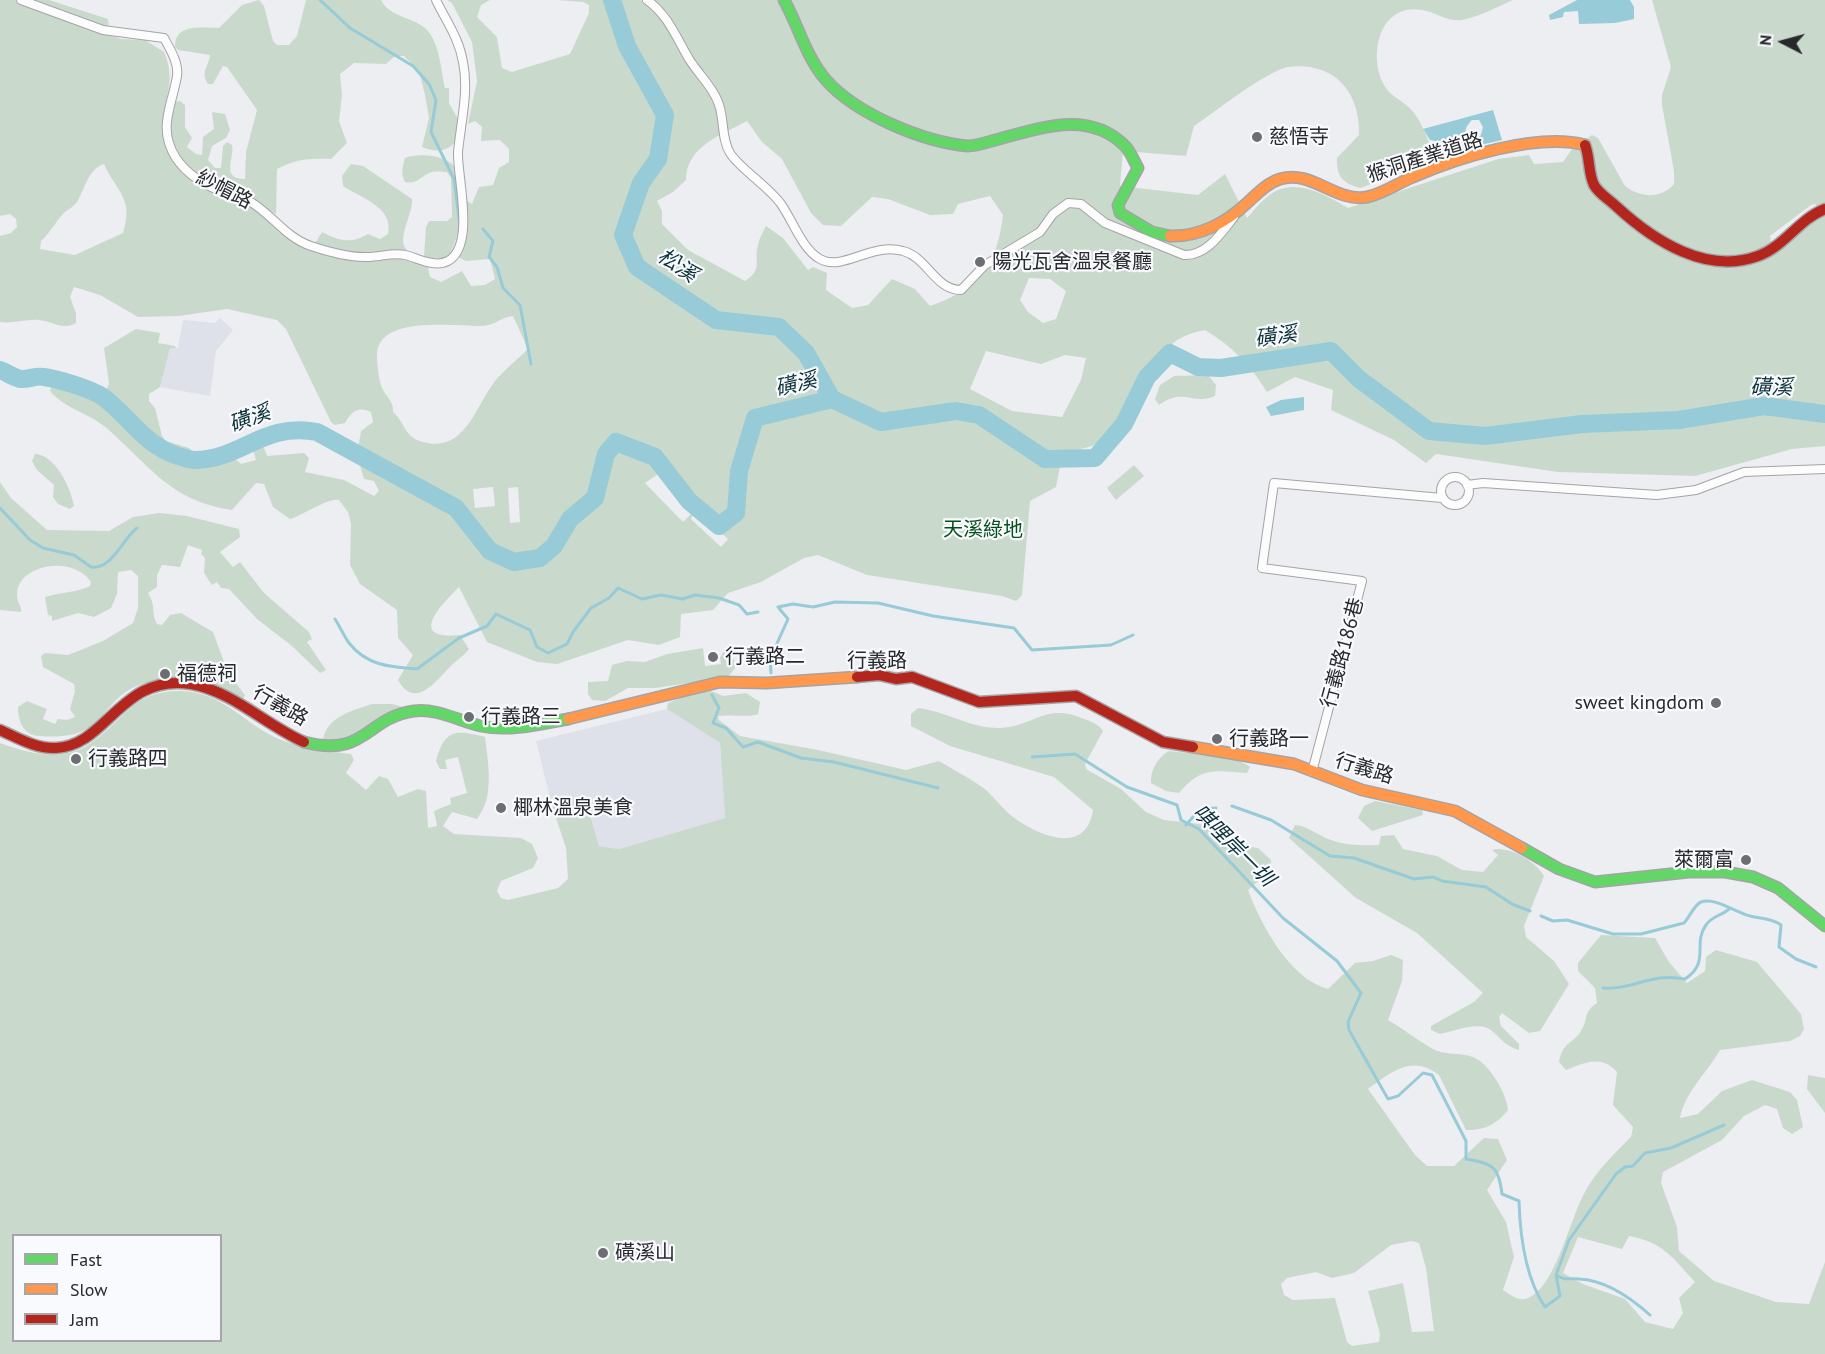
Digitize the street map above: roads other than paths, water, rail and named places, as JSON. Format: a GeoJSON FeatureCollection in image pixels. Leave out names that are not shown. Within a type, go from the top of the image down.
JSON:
{"type":"FeatureCollection","features":[{"type":"Feature","properties":{"kind":"street","name":"紗帽路"},"geometry":{"type":"LineString","coordinates":[[21,0],[104,30],[164,38],[175,59],[178,74],[166,125],[168,140],[175,157],[201,183],[248,200],[275,220],[289,235],[309,246],[363,257],[403,254],[419,261],[438,263],[448,261],[456,253],[461,239],[464,210],[458,154],[464,113],[465,75],[456,35],[436,0]]}},
{"type":"Feature","properties":{"kind":"street"},"geometry":{"type":"LineString","coordinates":[[647,0],[675,30],[689,59],[707,82],[720,106],[724,137],[731,154],[780,202],[808,248],[819,259],[831,263],[842,262],[874,249],[888,248],[906,251],[920,260],[943,284],[953,290],[961,290],[985,265],[1040,232],[1053,214],[1068,203],[1081,204],[1105,223],[1184,255],[1195,255],[1218,237],[1240,208]]}},
{"type":"Feature","properties":{"kind":"street","name":"猴洞產業道路"},"geometry":{"type":"LineString","coordinates":[[784,0],[796,22],[808,55],[825,79],[843,97],[911,133],[970,146],[1049,126],[1080,123],[1098,128],[1125,145],[1138,168],[1118,205],[1120,213],[1128,219],[1165,234],[1183,238],[1192,237],[1240,208],[1261,190],[1280,179],[1299,177],[1348,198],[1366,196],[1422,173],[1497,152],[1570,140],[1585,144],[1589,153],[1594,185],[1630,221],[1675,250],[1723,262],[1757,258],[1781,245],[1802,223],[1816,212],[1825,209]]}},
{"type":"Feature","properties":{"kind":"street"},"geometry":{"type":"LineString","coordinates":[[1467,485],[1483,483],[1657,495],[1696,490],[1744,472],[1825,469]]}},
{"type":"Feature","properties":{"kind":"street"},"geometry":{"type":"LineString","coordinates":[[1421,498],[1436,493],[1451,478],[1460,478],[1467,485],[1468,494]]}},
{"type":"Feature","properties":{"kind":"street","name":"行義路186巷"},"geometry":{"type":"LineString","coordinates":[[1312,771],[1362,581],[1262,568],[1274,483],[1421,498],[1442,498]]}},
{"type":"Feature","properties":{"kind":"street"},"geometry":{"type":"LineString","coordinates":[[1441,488],[1442,498],[1454,506],[1463,503],[1468,494],[1483,483]]}},
{"type":"Feature","properties":{"kind":"street","name":"行義路"},"geometry":{"type":"LineString","coordinates":[[0,730],[30,746],[66,746],[90,736],[138,692],[149,686],[193,683],[221,693],[300,741],[336,747],[353,743],[399,716],[414,711],[429,711],[468,723],[500,728],[541,724],[605,711],[729,681],[764,683],[879,675],[896,679],[912,676],[979,702],[1076,696],[1163,742],[1282,762],[1362,790],[1455,811],[1559,869],[1595,882],[1689,873],[1725,872],[1753,877],[1779,888],[1816,921],[1825,926]]}},
{"type":"Feature","properties":{"kind":"water"},"geometry":{"type":"Polygon","coordinates":[[[1577,0],[1630,0],[1634,7],[1634,19],[1615,23],[1579,24],[1578,11],[1564,12],[1563,17],[1550,20],[1549,15],[1577,0]]]}},
{"type":"Feature","properties":{"kind":"water"},"geometry":{"type":"Polygon","coordinates":[[[1493,110],[1502,140],[1441,154],[1435,141],[1430,140],[1423,129],[1493,110]],[[1472,120],[1467,127],[1465,134],[1467,140],[1473,141],[1481,135],[1483,127],[1479,120],[1472,120]]]}},
{"type":"Feature","properties":{"kind":"water"},"geometry":{"type":"Polygon","coordinates":[[[1304,397],[1304,410],[1271,416],[1266,407],[1281,400],[1304,397]]]}},
{"type":"Feature","properties":{"kind":"waterway"},"geometry":{"type":"LineString","coordinates":[[320,0],[350,28],[413,66],[429,84],[436,100],[431,132],[454,179],[460,226]]}},
{"type":"Feature","properties":{"kind":"waterway","name":"松溪"},"geometry":{"type":"LineString","coordinates":[[612,0],[627,46],[665,115],[658,159],[641,183],[623,235],[637,267],[716,320],[779,327],[806,353],[832,399]]}},
{"type":"Feature","properties":{"kind":"waterway"},"geometry":{"type":"LineString","coordinates":[[483,229],[493,241],[489,257],[497,267],[503,288],[520,305],[531,364]]}},
{"type":"Feature","properties":{"kind":"waterway","name":"磺溪"},"geometry":{"type":"LineString","coordinates":[[0,370],[21,379],[41,377],[58,380],[98,394],[113,405],[146,438],[166,451],[191,460],[227,454],[267,436],[282,432],[298,430],[317,432],[456,508],[490,551],[514,562],[540,558],[554,546],[570,519],[595,498],[606,454],[616,442],[655,457],[689,501],[719,526],[736,513],[739,471],[755,418],[832,399],[881,422],[956,411],[979,415],[1045,459],[1095,458],[1124,424],[1147,377],[1170,353],[1198,367],[1221,368],[1331,351],[1359,379],[1429,431],[1485,436],[1582,424],[1679,420],[1764,406],[1825,414]]}},
{"type":"Feature","properties":{"kind":"waterway"},"geometry":{"type":"LineString","coordinates":[[0,508],[30,540],[43,548],[74,555],[91,567],[98,567],[111,559],[137,528]]}},
{"type":"Feature","properties":{"kind":"waterway"},"geometry":{"type":"LineString","coordinates":[[335,619],[356,651],[372,661],[389,666],[417,669],[459,638],[487,626],[496,614],[530,630],[537,647],[548,653],[567,644],[591,608],[609,598],[618,588],[642,599],[661,595],[683,599],[695,595],[719,598],[739,605],[747,614],[758,612]]}},
{"type":"Feature","properties":{"kind":"waterway"},"geometry":{"type":"LineString","coordinates":[[778,607],[793,604],[813,607],[835,602],[878,603],[933,616],[1014,628],[1032,650],[1111,645],[1133,635]]}},
{"type":"Feature","properties":{"kind":"waterway"},"geometry":{"type":"LineString","coordinates":[[771,673],[770,659],[788,619],[778,607]]}},
{"type":"Feature","properties":{"kind":"waterway"},"geometry":{"type":"LineString","coordinates":[[712,695],[719,708],[713,723],[726,728],[743,747],[758,742],[801,758],[834,762],[938,788]]}},
{"type":"Feature","properties":{"kind":"waterway","name":"唭哩岸一圳"},"geometry":{"type":"LineString","coordinates":[[1032,757],[1075,754],[1127,787],[1177,805],[1181,820],[1199,829],[1283,918],[1337,961],[1361,993],[1348,1022],[1349,1030],[1388,1099],[1398,1096],[1423,1073],[1432,1075],[1466,1141],[1466,1159],[1483,1162],[1493,1168],[1499,1178],[1502,1194],[1519,1201],[1525,1256],[1538,1296],[1545,1307],[1560,1296],[1556,1275],[1565,1279],[1589,1280],[1608,1286],[1635,1302],[1650,1315]]}},
{"type":"Feature","properties":{"kind":"waterway"},"geometry":{"type":"LineString","coordinates":[[1232,806],[1271,820],[1330,856],[1354,858],[1414,879],[1433,877],[1442,881],[1486,887],[1512,904],[1530,911]]}},
{"type":"Feature","properties":{"kind":"waterway","name":"唭哩岸一圳"},"geometry":{"type":"LineString","coordinates":[[1186,825],[1200,809],[1216,808]]}},
{"type":"Feature","properties":{"kind":"waterway"},"geometry":{"type":"LineString","coordinates":[[1541,916],[1553,921],[1567,920],[1613,934],[1641,934],[1684,923],[1698,904],[1713,902],[1744,914],[1778,923],[1781,925],[1779,947],[1796,959],[1816,967]]}},
{"type":"Feature","properties":{"kind":"waterway"},"geometry":{"type":"LineString","coordinates":[[1603,988],[1614,988],[1652,979],[1673,977],[1685,979],[1693,973],[1697,966],[1700,939],[1706,925],[1729,909]]}},
{"type":"Feature","properties":{"kind":"waterway"},"geometry":{"type":"LineString","coordinates":[[1556,1275],[1569,1240],[1616,1174],[1625,1167],[1633,1166],[1645,1153],[1671,1148],[1724,1125]]}},
{"type":"Feature","properties":{"kind":"place","name":"慈悟寺"},"geometry":{"type":"Point","coordinates":[1257,137]}},
{"type":"Feature","properties":{"kind":"place","name":"陽光瓦舍溫泉餐廳"},"geometry":{"type":"Point","coordinates":[980,262]}},
{"type":"Feature","properties":{"kind":"place","name":"行義路二"},"geometry":{"type":"Point","coordinates":[713,657]}},
{"type":"Feature","properties":{"kind":"place","name":"福德祠"},"geometry":{"type":"Point","coordinates":[165,674]}},
{"type":"Feature","properties":{"kind":"place","name":"sweet kingdom"},"geometry":{"type":"Point","coordinates":[1716,703]}},
{"type":"Feature","properties":{"kind":"place","name":"行義路三"},"geometry":{"type":"Point","coordinates":[469,717]}},
{"type":"Feature","properties":{"kind":"place","name":"行義路一"},"geometry":{"type":"Point","coordinates":[1217,739]}},
{"type":"Feature","properties":{"kind":"place","name":"行義路四"},"geometry":{"type":"Point","coordinates":[76,759]}},
{"type":"Feature","properties":{"kind":"place","name":"椰林溫泉美食"},"geometry":{"type":"Point","coordinates":[501,808]}},
{"type":"Feature","properties":{"kind":"place","name":"萊爾富"},"geometry":{"type":"Point","coordinates":[1746,860]}},
{"type":"Feature","properties":{"kind":"place","name":"磺溪山"},"geometry":{"type":"Point","coordinates":[603,1253]}},
{"type":"Feature","properties":{"kind":"park label","name":"天溪綠地"},"geometry":{"type":"Point","coordinates":[983,530]}}]}
